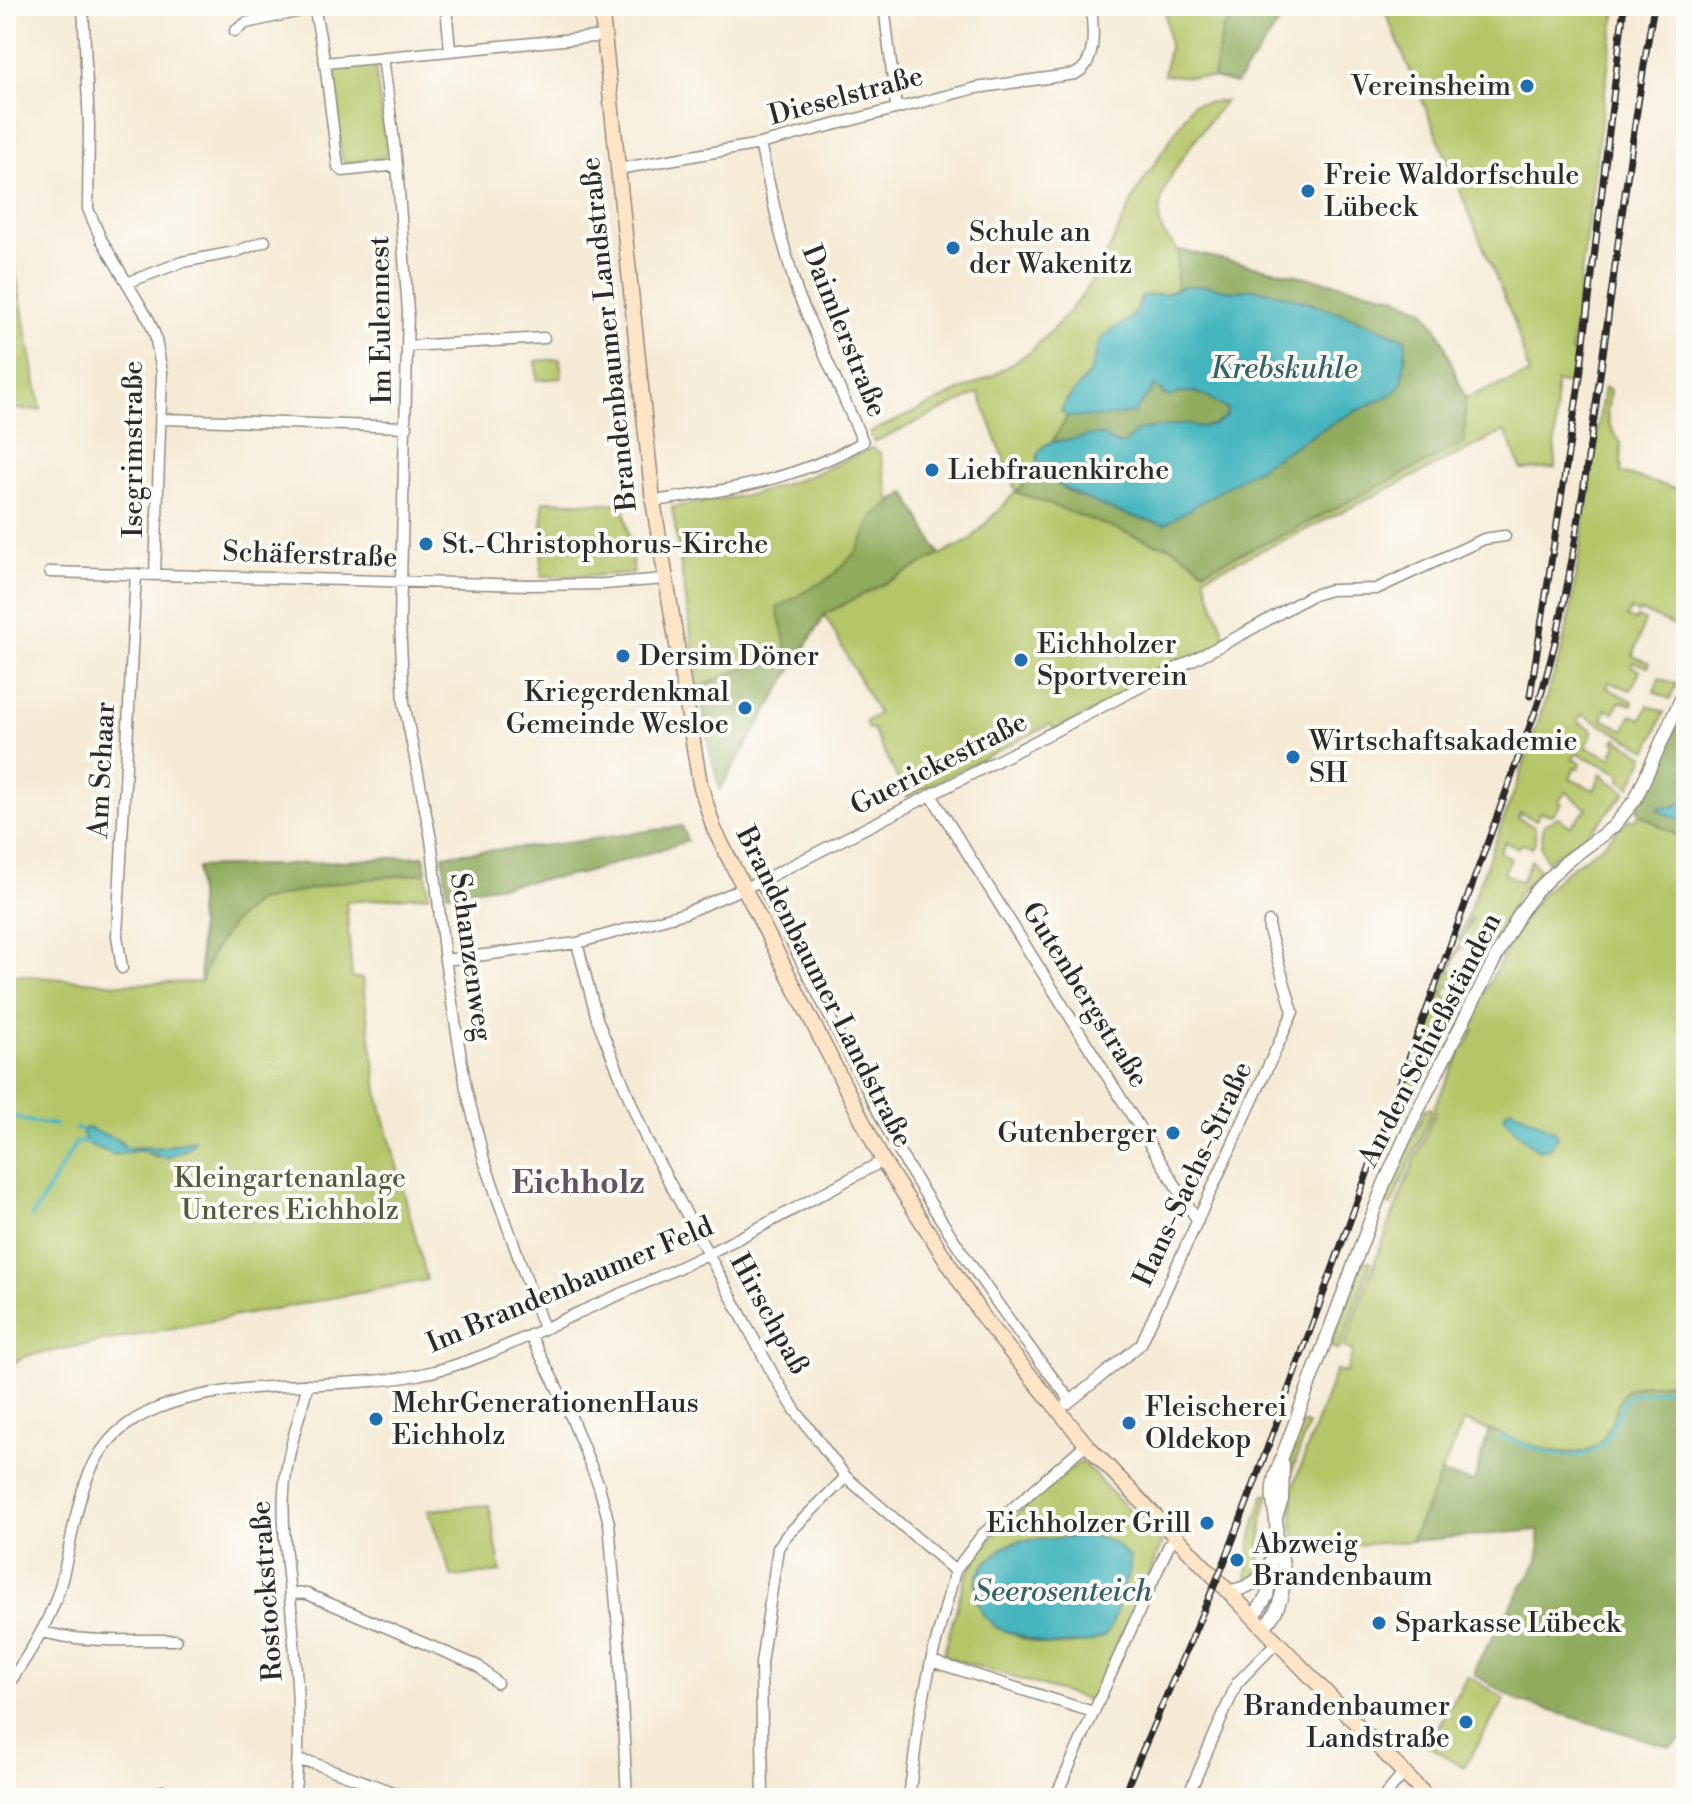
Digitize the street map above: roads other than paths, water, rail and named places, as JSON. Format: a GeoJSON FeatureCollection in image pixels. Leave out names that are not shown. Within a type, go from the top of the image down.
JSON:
{"type":"FeatureCollection","features":[{"type":"Feature","properties":{"kind":"main road","name":"Brandenbaumer Landstraße"},"geometry":{"type":"LineString","coordinates":[[601,6],[653,501],[703,797],[711,822],[883,1161],[984,1319],[1086,1444],[1428,1798]]}},
{"type":"Feature","properties":{"kind":"street","name":"Isegrimstraße"},"geometry":{"type":"LineString","coordinates":[[83,6],[89,125],[88,209],[101,239],[129,282],[155,335],[162,372],[155,575]]}},
{"type":"Feature","properties":{"kind":"street"},"geometry":{"type":"LineString","coordinates":[[446,6],[450,50]]}},
{"type":"Feature","properties":{"kind":"street"},"geometry":{"type":"LineString","coordinates":[[884,6],[896,106]]}},
{"type":"Feature","properties":{"kind":"street","name":"Dieselstraße"},"geometry":{"type":"LineString","coordinates":[[618,169],[760,144],[896,106],[976,88],[1075,74],[1085,67],[1092,42],[1091,6]]}},
{"type":"Feature","properties":{"kind":"street"},"geometry":{"type":"LineString","coordinates":[[235,31],[246,23],[314,7],[340,170],[397,165]]}},
{"type":"Feature","properties":{"kind":"street"},"geometry":{"type":"LineString","coordinates":[[325,63],[604,36]]}},
{"type":"Feature","properties":{"kind":"street","name":"Im Eulennest"},"geometry":{"type":"LineString","coordinates":[[383,57],[397,165],[409,346],[401,582]]}},
{"type":"Feature","properties":{"kind":"street","name":"Daimlerstraße"},"geometry":{"type":"LineString","coordinates":[[653,501],[760,484],[802,471],[863,442],[797,292],[760,144]]}},
{"type":"Feature","properties":{"kind":"street"},"geometry":{"type":"LineString","coordinates":[[129,282],[182,262],[235,252],[265,241]]}},
{"type":"Feature","properties":{"kind":"street"},"geometry":{"type":"LineString","coordinates":[[409,346],[544,338]]}},
{"type":"Feature","properties":{"kind":"street"},"geometry":{"type":"LineString","coordinates":[[162,419],[407,427]]}},
{"type":"Feature","properties":{"kind":"street","name":"Guerickestraße"},"geometry":{"type":"LineString","coordinates":[[445,960],[577,943],[685,913],[760,881],[931,795],[1241,635],[1310,596],[1330,590],[1376,589],[1484,539],[1505,536]]}},
{"type":"Feature","properties":{"kind":"street","name":"Schäferstraße"},"geometry":{"type":"LineString","coordinates":[[50,572],[401,582],[589,584],[664,579]]}},
{"type":"Feature","properties":{"kind":"street","name":"Am Schaar"},"geometry":{"type":"LineString","coordinates":[[122,968],[117,936],[136,574]]}},
{"type":"Feature","properties":{"kind":"street","name":"Schanzenweg"},"geometry":{"type":"LineString","coordinates":[[401,582],[400,658],[404,703],[431,839],[445,960],[466,1088],[484,1160],[544,1329]]}},
{"type":"Feature","properties":{"kind":"street","name":"An den Schießständen"},"geometry":{"type":"LineString","coordinates":[[1259,1622],[1276,1542],[1276,1517],[1282,1500],[1283,1457],[1388,1174],[1520,913],[1544,882],[1602,837],[1635,800],[1686,688]]}},
{"type":"Feature","properties":{"kind":"street","name":"Gutenbergstraße"},"geometry":{"type":"LineString","coordinates":[[931,795],[1198,1221]]}},
{"type":"Feature","properties":{"kind":"street","name":"Brandenbaumer Landstraße"},"geometry":{"type":"LineString","coordinates":[[760,881],[891,1137],[923,1192],[998,1307],[1071,1401]]}},
{"type":"Feature","properties":{"kind":"street","name":"Hans-Sachs-Straße"},"geometry":{"type":"LineString","coordinates":[[1058,1411],[1141,1344],[1293,1012],[1269,922]]}},
{"type":"Feature","properties":{"kind":"street","name":"Hirschpaß"},"geometry":{"type":"LineString","coordinates":[[577,943],[597,1019],[646,1139],[774,1376],[795,1410],[846,1477],[955,1571]]}},
{"type":"Feature","properties":{"kind":"street","name":"Im Brandenbaumer Feld"},"geometry":{"type":"LineString","coordinates":[[6,1688],[43,1632],[58,1592],[89,1477],[109,1441],[123,1427],[151,1411],[183,1401],[251,1388],[380,1381],[449,1367],[544,1329],[709,1253],[883,1161]]}},
{"type":"Feature","properties":{"kind":"street"},"geometry":{"type":"LineString","coordinates":[[530,1335],[567,1407],[602,1494],[609,1523],[627,1798]]}},
{"type":"Feature","properties":{"kind":"street","name":"Rostockstraße"},"geometry":{"type":"LineString","coordinates":[[294,1798],[299,1761],[299,1721],[283,1522],[284,1487],[308,1384]]}},
{"type":"Feature","properties":{"kind":"street"},"geometry":{"type":"LineString","coordinates":[[909,1798],[919,1720],[955,1571],[982,1535],[1086,1444]]}},
{"type":"Feature","properties":{"kind":"street"},"geometry":{"type":"LineString","coordinates":[[763,1798],[761,1663],[778,1548],[786,1536],[846,1477]]}},
{"type":"Feature","properties":{"kind":"street"},"geometry":{"type":"LineString","coordinates":[[1055,1798],[1169,1545],[1178,1536]]}},
{"type":"Feature","properties":{"kind":"street","name":"An den Schießständen"},"geometry":{"type":"LineString","coordinates":[[1259,1622],[1275,1614],[1282,1591],[1283,1563],[1276,1542]]}},
{"type":"Feature","properties":{"kind":"street","name":"An den Schießständen"},"geometry":{"type":"LineString","coordinates":[[1230,1591],[1258,1581],[1272,1556]]}},
{"type":"Feature","properties":{"kind":"street"},"geometry":{"type":"LineString","coordinates":[[290,1593],[307,1594],[478,1666],[497,1683]]}},
{"type":"Feature","properties":{"kind":"street"},"geometry":{"type":"LineString","coordinates":[[43,1632],[94,1641],[176,1640]]}},
{"type":"Feature","properties":{"kind":"street"},"geometry":{"type":"LineString","coordinates":[[1187,1798],[1237,1683],[1278,1641]]}},
{"type":"Feature","properties":{"kind":"street"},"geometry":{"type":"LineString","coordinates":[[931,1661],[1093,1712]]}},
{"type":"Feature","properties":{"kind":"street"},"geometry":{"type":"LineString","coordinates":[[299,1761],[313,1763],[409,1798]]}},
{"type":"Feature","properties":{"kind":"street"},"geometry":{"type":"LineString","coordinates":[[1383,1798],[1404,1773]]}},
{"type":"Feature","properties":{"kind":"street"},"geometry":{"type":"LineString","coordinates":[[41,1798],[107,1793],[144,1795],[163,1791]]}},
{"type":"Feature","properties":{"kind":"water","name":"Krebskuhle"},"geometry":{"type":"Polygon","coordinates":[[[1185,286],[1209,286],[1234,292],[1250,288],[1283,295],[1396,335],[1405,339],[1406,347],[1402,382],[1394,393],[1336,421],[1165,524],[1130,516],[1083,497],[1037,471],[1037,461],[1041,448],[1051,443],[1097,435],[1123,445],[1138,430],[1184,424],[1201,427],[1214,425],[1227,415],[1227,409],[1200,394],[1187,392],[1169,397],[1155,386],[1133,414],[1067,417],[1061,411],[1091,370],[1101,340],[1112,329],[1129,320],[1142,296],[1165,294],[1185,286]]]}},
{"type":"Feature","properties":{"kind":"water"},"geometry":{"type":"Polygon","coordinates":[[[1686,799],[1686,823],[1658,810],[1660,807],[1675,807],[1686,799]]]}},
{"type":"Feature","properties":{"kind":"water"},"geometry":{"type":"Polygon","coordinates":[[[1511,1108],[1555,1131],[1557,1137],[1550,1148],[1538,1150],[1520,1135],[1504,1117],[1511,1108]]]}},
{"type":"Feature","properties":{"kind":"water"},"geometry":{"type":"Polygon","coordinates":[[[88,1128],[117,1139],[127,1148],[166,1147],[195,1139],[189,1148],[167,1158],[140,1150],[115,1155],[85,1143],[82,1130],[88,1128]]]}},
{"type":"Feature","properties":{"kind":"water","name":"Seerosenteich"},"geometry":{"type":"Polygon","coordinates":[[[1092,1536],[1113,1542],[1130,1558],[1130,1568],[1111,1627],[1103,1637],[1090,1642],[1047,1645],[997,1628],[983,1615],[975,1595],[978,1575],[1005,1546],[1020,1541],[1092,1536]]]}},
{"type":"Feature","properties":{"kind":"waterway"},"geometry":{"type":"LineString","coordinates":[[6,1114],[55,1125]]}},
{"type":"Feature","properties":{"kind":"waterway"},"geometry":{"type":"LineString","coordinates":[[75,1129],[82,1130]]}},
{"type":"Feature","properties":{"kind":"waterway"},"geometry":{"type":"LineString","coordinates":[[76,1142],[85,1143]]}},
{"type":"Feature","properties":{"kind":"waterway"},"geometry":{"type":"LineString","coordinates":[[32,1217],[75,1144]]}},
{"type":"Feature","properties":{"kind":"waterway"},"geometry":{"type":"LineString","coordinates":[[1502,1437],[1560,1455],[1587,1453],[1599,1446],[1609,1434],[1630,1395],[1686,1386]]}},
{"type":"Feature","properties":{"kind":"railway"},"geometry":{"type":"LineString","coordinates":[[1530,696],[1579,384],[1624,6]]}},
{"type":"Feature","properties":{"kind":"railway"},"geometry":{"type":"LineString","coordinates":[[1122,1798],[1224,1563],[1256,1479],[1539,701],[1556,638],[1575,542],[1654,6]]}},
{"type":"Feature","properties":{"kind":"place","name":"Vereinsheim"},"geometry":{"type":"Point","coordinates":[1527,86]}},
{"type":"Feature","properties":{"kind":"place","name":"Freie Waldorfschule Lübeck"},"geometry":{"type":"Point","coordinates":[1308,191]}},
{"type":"Feature","properties":{"kind":"place","name":"Schule an der Wakenitz"},"geometry":{"type":"Point","coordinates":[953,248]}},
{"type":"Feature","properties":{"kind":"place","name":"Liebfrauenkirche"},"geometry":{"type":"Point","coordinates":[932,470]}},
{"type":"Feature","properties":{"kind":"place","name":"St.-Christophorus-Kirche"},"geometry":{"type":"Point","coordinates":[426,544]}},
{"type":"Feature","properties":{"kind":"place","name":"Dersim Döner"},"geometry":{"type":"Point","coordinates":[623,656]}},
{"type":"Feature","properties":{"kind":"place","name":"Eichholzer Sportverein"},"geometry":{"type":"Point","coordinates":[1021,660]}},
{"type":"Feature","properties":{"kind":"place","name":"Kriegerdenkmal Gemeinde Wesloe"},"geometry":{"type":"Point","coordinates":[745,708]}},
{"type":"Feature","properties":{"kind":"place","name":"Wirtschaftsakademie SH"},"geometry":{"type":"Point","coordinates":[1293,757]}},
{"type":"Feature","properties":{"kind":"place","name":"Gutenberger"},"geometry":{"type":"Point","coordinates":[1173,1133]}},
{"type":"Feature","properties":{"kind":"place","name":"MehrGenerationenHaus Eichholz"},"geometry":{"type":"Point","coordinates":[376,1419]}},
{"type":"Feature","properties":{"kind":"place","name":"Fleischerei Oldekop"},"geometry":{"type":"Point","coordinates":[1129,1423]}},
{"type":"Feature","properties":{"kind":"place","name":"Eichholzer Grill"},"geometry":{"type":"Point","coordinates":[1207,1523]}},
{"type":"Feature","properties":{"kind":"place","name":"Abzweig Brandenbaum"},"geometry":{"type":"Point","coordinates":[1237,1560]}},
{"type":"Feature","properties":{"kind":"place","name":"Sparkasse Lübeck"},"geometry":{"type":"Point","coordinates":[1379,1623]}},
{"type":"Feature","properties":{"kind":"place","name":"Brandenbaumer Landstraße"},"geometry":{"type":"Point","coordinates":[1466,1722]}},
{"type":"Feature","properties":{"kind":"district","name":"Eichholz"},"geometry":{"type":"Point","coordinates":[578,1183]}},
{"type":"Feature","properties":{"kind":"park label","name":"Kleingartenanlage Unteres Eichholz"},"geometry":{"type":"Point","coordinates":[290,1194]}}]}
